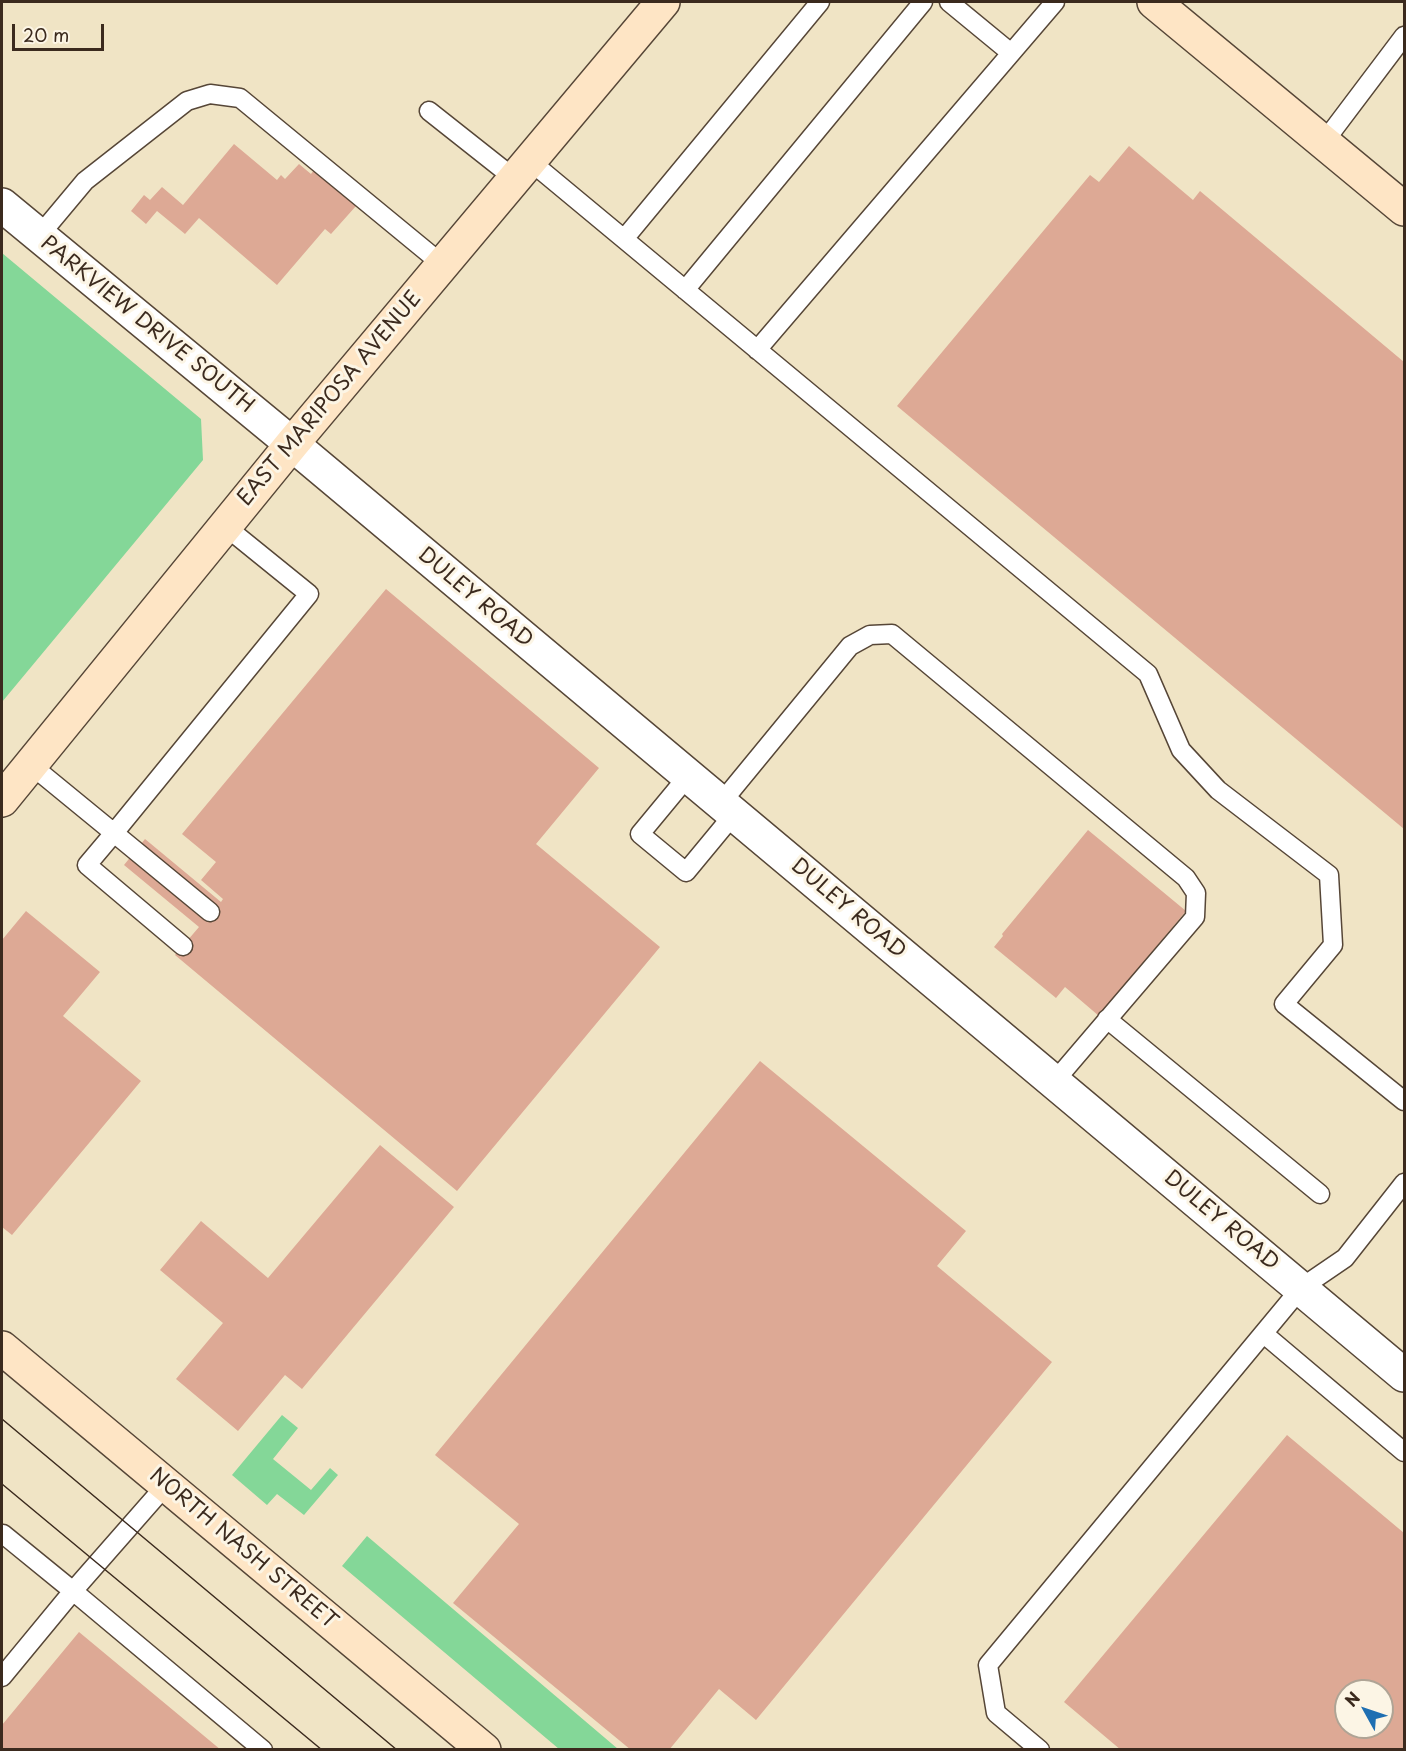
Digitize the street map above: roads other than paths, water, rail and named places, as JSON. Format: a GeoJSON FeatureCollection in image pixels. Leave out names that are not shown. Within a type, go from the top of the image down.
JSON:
{"type":"FeatureCollection","features":[{"type":"Feature","properties":{"kind":"street","name":"EAST MARIPOSA AVENUE"},"geometry":{"type":"LineString","coordinates":[[2,800],[292,444],[663,2]]}},
{"type":"Feature","properties":{"kind":"street"},"geometry":{"type":"LineString","coordinates":[[1154,2],[1404,209]]}},
{"type":"Feature","properties":{"kind":"street","name":"PARKVIEW DRIVE SOUTH"},"geometry":{"type":"LineString","coordinates":[[2,205],[292,444]]}},
{"type":"Feature","properties":{"kind":"street","name":"DULEY ROAD"},"geometry":{"type":"LineString","coordinates":[[292,444],[1404,1375]]}},
{"type":"Feature","properties":{"kind":"street","name":"NORTH NASH STREET"},"geometry":{"type":"LineString","coordinates":[[2,1348],[484,1749]]}},
{"type":"Feature","properties":{"kind":"lane"},"geometry":{"type":"LineString","coordinates":[[624,239],[820,2]]}},
{"type":"Feature","properties":{"kind":"lane"},"geometry":{"type":"LineString","coordinates":[[686,290],[923,2]]}},
{"type":"Feature","properties":{"kind":"lane"},"geometry":{"type":"LineString","coordinates":[[949,2],[1011,53]]}},
{"type":"Feature","properties":{"kind":"lane"},"geometry":{"type":"LineString","coordinates":[[757,350],[1055,2]]}},
{"type":"Feature","properties":{"kind":"lane"},"geometry":{"type":"LineString","coordinates":[[1324,142],[1404,36]]}},
{"type":"Feature","properties":{"kind":"lane"},"geometry":{"type":"LineString","coordinates":[[39,236],[85,181],[187,101],[210,94],[240,98],[443,265]]}},
{"type":"Feature","properties":{"kind":"lane"},"geometry":{"type":"LineString","coordinates":[[429,111],[624,239],[1148,674],[1181,750],[1218,790],[1329,875],[1334,945],[1284,1004],[1404,1101]]}},
{"type":"Feature","properties":{"kind":"lane"},"geometry":{"type":"LineString","coordinates":[[183,946],[87,865],[309,594],[225,526]]}},
{"type":"Feature","properties":{"kind":"lane"},"geometry":{"type":"LineString","coordinates":[[688,776],[640,834],[686,872],[727,808],[850,646],[870,635],[892,634],[1186,878],[1196,893],[1195,917],[1054,1082]]}},
{"type":"Feature","properties":{"kind":"lane"},"geometry":{"type":"LineString","coordinates":[[31,765],[210,912]]}},
{"type":"Feature","properties":{"kind":"lane"},"geometry":{"type":"LineString","coordinates":[[1107,1019],[1320,1194]]}},
{"type":"Feature","properties":{"kind":"lane"},"geometry":{"type":"LineString","coordinates":[[1040,1749],[996,1713],[988,1665],[1301,1288],[1345,1258],[1404,1184]]}},
{"type":"Feature","properties":{"kind":"lane"},"geometry":{"type":"LineString","coordinates":[[1264,1334],[1404,1452]]}},
{"type":"Feature","properties":{"kind":"lane"},"geometry":{"type":"LineString","coordinates":[[2,1677],[166,1485]]}},
{"type":"Feature","properties":{"kind":"lane"},"geometry":{"type":"LineString","coordinates":[[2,1535],[74,1591],[263,1749]]}},
{"type":"Feature","properties":{"kind":"tram line"},"geometry":{"type":"LineString","coordinates":[[2,1419],[397,1750]]}},
{"type":"Feature","properties":{"kind":"tram line"},"geometry":{"type":"LineString","coordinates":[[2,1484],[322,1750]]}}]}
